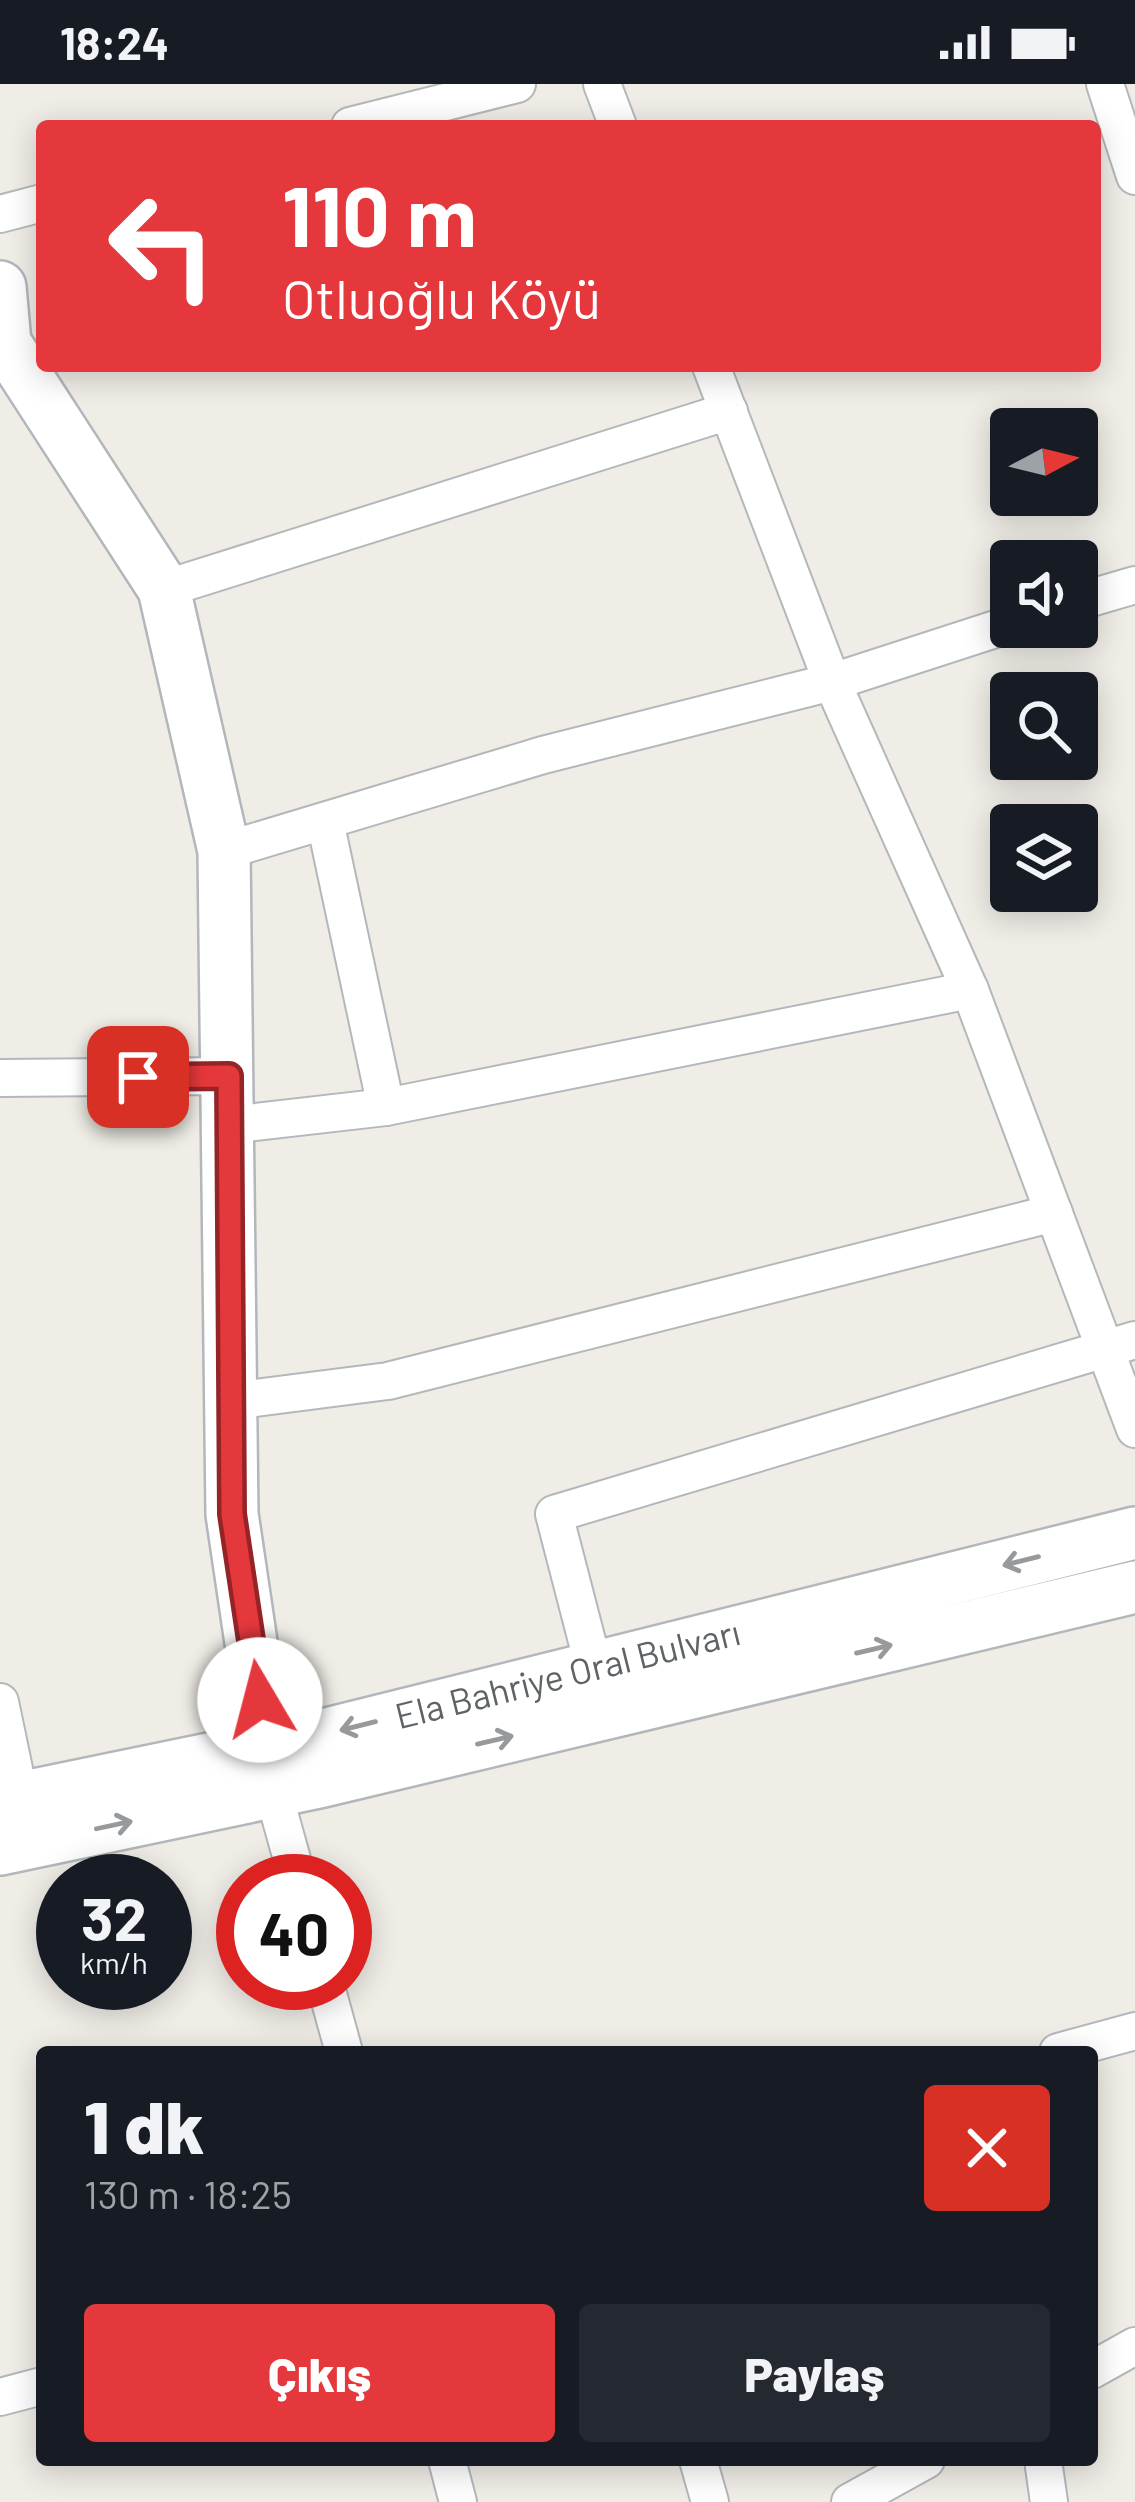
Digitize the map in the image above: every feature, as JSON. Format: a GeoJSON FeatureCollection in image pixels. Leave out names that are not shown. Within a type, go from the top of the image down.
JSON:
{"type":"FeatureCollection","features":[{"type":"Feature","properties":{"kind":"main road"},"geometry":{"type":"LineString","coordinates":[[0,286],[3,344],[164,589],[224,850],[232,1514],[270,1769]]}},
{"type":"Feature","properties":{"kind":"main road","name":"Ela Bahriye Oral Bulvarı"},"geometry":{"type":"LineString","coordinates":[[0,1849],[594,1668],[1135,1533]]}},
{"type":"Feature","properties":{"kind":"main road","name":"Ela Bahriye Oral Bulvarı"},"geometry":{"type":"LineString","coordinates":[[10,1800],[270,1769],[1135,1587]]}},
{"type":"Feature","properties":{"kind":"street"},"geometry":{"type":"LineString","coordinates":[[374,120],[517,84]]}},
{"type":"Feature","properties":{"kind":"street"},"geometry":{"type":"LineString","coordinates":[[602,84],[616,120]]}},
{"type":"Feature","properties":{"kind":"street"},"geometry":{"type":"LineString","coordinates":[[1106,84],[1135,176]]}},
{"type":"Feature","properties":{"kind":"street"},"geometry":{"type":"LineString","coordinates":[[0,214],[36,205]]}},
{"type":"Feature","properties":{"kind":"street"},"geometry":{"type":"LineString","coordinates":[[713,372],[832,682],[970,990],[1054,1214],[1121,1343],[1135,1430]]}},
{"type":"Feature","properties":{"kind":"street"},"geometry":{"type":"LineString","coordinates":[[164,589],[728,411]]}},
{"type":"Feature","properties":{"kind":"street"},"geometry":{"type":"LineString","coordinates":[[1098,596],[1135,585]]}},
{"type":"Feature","properties":{"kind":"street"},"geometry":{"type":"LineString","coordinates":[[224,850],[543,755],[832,682],[990,631]]}},
{"type":"Feature","properties":{"kind":"street"},"geometry":{"type":"LineString","coordinates":[[325,821],[386,1107]]}},
{"type":"Feature","properties":{"kind":"street"},"geometry":{"type":"LineString","coordinates":[[0,1078],[229,1101],[386,1107],[970,990]]}},
{"type":"Feature","properties":{"kind":"street"},"geometry":{"type":"LineString","coordinates":[[232,1401],[388,1381],[1054,1214]]}},
{"type":"Feature","properties":{"kind":"street"},"geometry":{"type":"LineString","coordinates":[[594,1668],[554,1514],[1121,1343]]}},
{"type":"Feature","properties":{"kind":"street"},"geometry":{"type":"LineString","coordinates":[[0,1702],[10,1800]]}},
{"type":"Feature","properties":{"kind":"street"},"geometry":{"type":"LineString","coordinates":[[270,1769],[291,1854]]}},
{"type":"Feature","properties":{"kind":"street"},"geometry":{"type":"LineString","coordinates":[[333,2010],[342,2046]]}},
{"type":"Feature","properties":{"kind":"street"},"geometry":{"type":"LineString","coordinates":[[1080,2046],[1135,2031]]}},
{"type":"Feature","properties":{"kind":"street"},"geometry":{"type":"LineString","coordinates":[[1098,2367],[1135,2346]]}},
{"type":"Feature","properties":{"kind":"street"},"geometry":{"type":"LineString","coordinates":[[0,2397],[36,2388]]}},
{"type":"Feature","properties":{"kind":"street"},"geometry":{"type":"LineString","coordinates":[[449,2466],[458,2502]]}},
{"type":"Feature","properties":{"kind":"street"},"geometry":{"type":"LineString","coordinates":[[700,2466],[710,2502]]}},
{"type":"Feature","properties":{"kind":"street"},"geometry":{"type":"LineString","coordinates":[[850,2502],[915,2466]]}},
{"type":"Feature","properties":{"kind":"street"},"geometry":{"type":"LineString","coordinates":[[1044,2466],[1049,2502]]}},
{"type":"Feature","properties":{"kind":"route"},"geometry":{"type":"LineString","coordinates":[[138,1077],[229,1076],[232,1514],[260,1700]]}}]}
